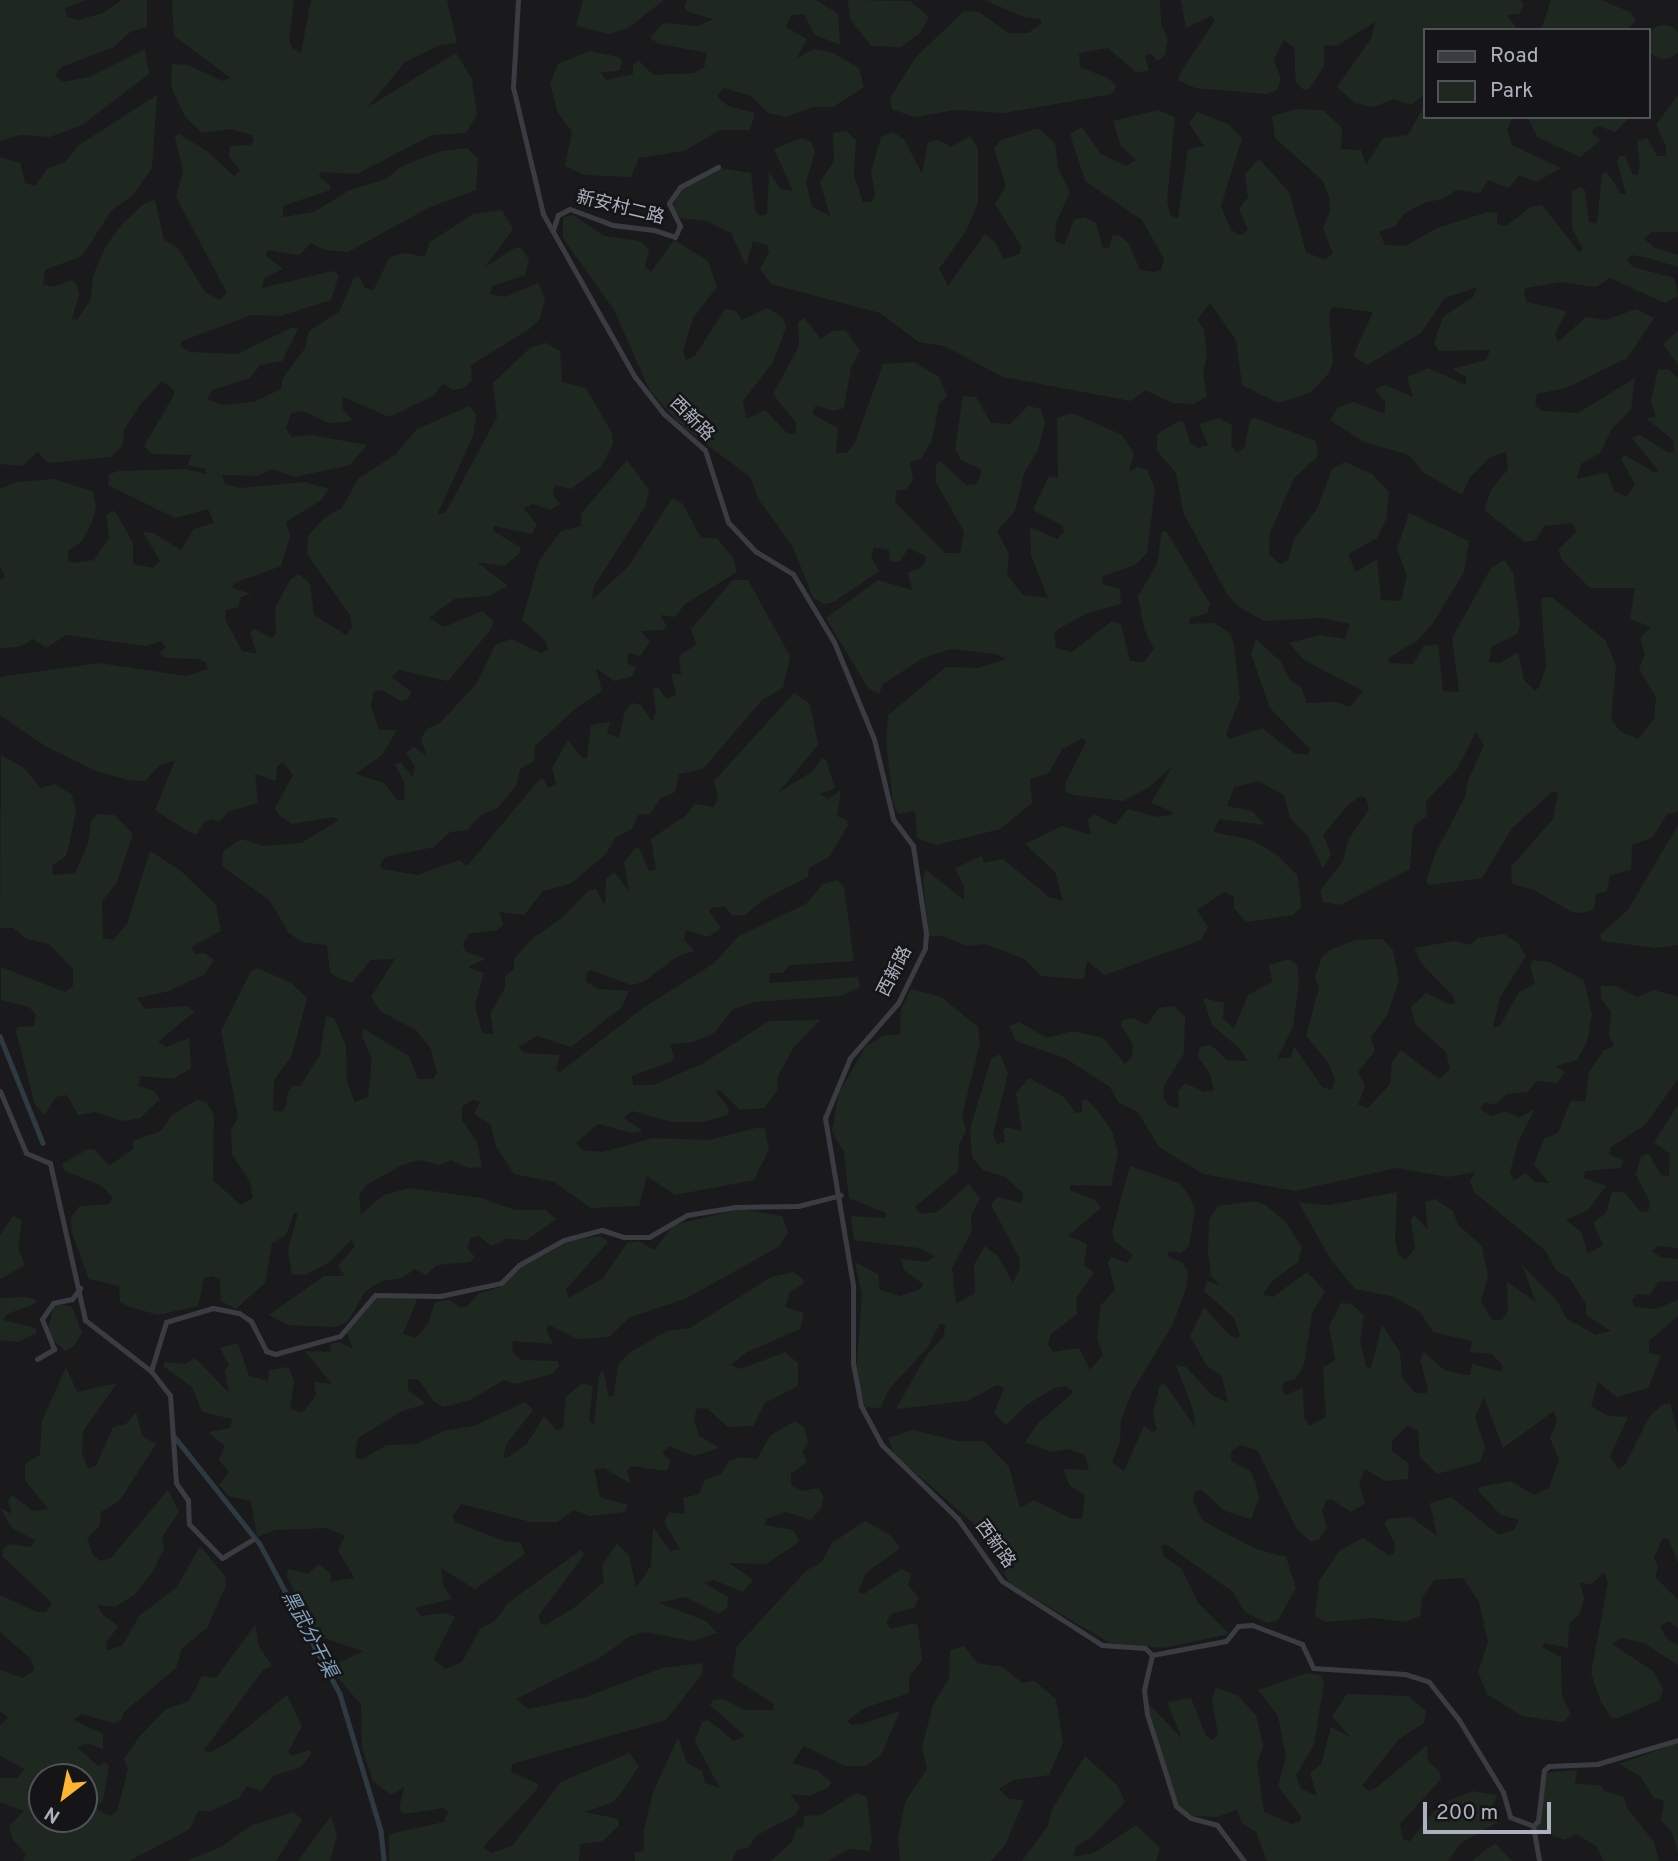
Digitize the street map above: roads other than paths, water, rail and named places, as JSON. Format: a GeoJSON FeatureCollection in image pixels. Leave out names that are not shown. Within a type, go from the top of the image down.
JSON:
{"type":"FeatureCollection","features":[{"type":"Feature","properties":{"kind":"street","name":"西新路"},"geometry":{"type":"LineString","coordinates":[[518,0],[513,87],[537,195],[553,230],[635,377],[663,413],[705,450],[728,522],[755,551],[793,574],[834,642],[874,739],[893,819],[913,846],[926,933],[925,948],[898,1003],[857,1046],[825,1118],[841,1195],[856,1309],[853,1363],[857,1395],[882,1445],[958,1519],[1002,1581],[1017,1594],[1102,1645],[1145,1648],[1152,1655]]}},
{"type":"Feature","properties":{"kind":"street","name":"新安村二路"},"geometry":{"type":"LineString","coordinates":[[553,230],[558,215],[570,209],[613,225],[675,237],[680,226],[669,203],[680,187],[718,167]]}},
{"type":"Feature","properties":{"kind":"street"},"geometry":{"type":"LineString","coordinates":[[0,1091],[26,1153],[50,1163],[82,1305],[92,1328],[151,1371],[170,1395],[176,1483],[188,1500],[190,1524],[196,1535],[222,1558],[252,1540]]}},
{"type":"Feature","properties":{"kind":"street"},"geometry":{"type":"LineString","coordinates":[[151,1371],[166,1322],[213,1308],[239,1312],[251,1321],[261,1344],[275,1354],[340,1336],[375,1295],[440,1296],[500,1283],[519,1265],[564,1240],[602,1230],[624,1237],[649,1237],[687,1215],[735,1207],[798,1206],[841,1195]]}},
{"type":"Feature","properties":{"kind":"street"},"geometry":{"type":"LineString","coordinates":[[37,1359],[54,1349],[43,1320],[53,1303],[72,1299],[80,1288]]}},
{"type":"Feature","properties":{"kind":"street"},"geometry":{"type":"LineString","coordinates":[[72,1299],[82,1305]]}},
{"type":"Feature","properties":{"kind":"street"},"geometry":{"type":"LineString","coordinates":[[1244,1861],[1217,1825],[1191,1818],[1176,1806],[1147,1714],[1144,1690],[1152,1655],[1226,1641],[1238,1626],[1252,1625],[1302,1644],[1313,1668],[1417,1677],[1429,1682],[1459,1720],[1503,1792],[1510,1817],[1533,1826]]}},
{"type":"Feature","properties":{"kind":"street"},"geometry":{"type":"LineString","coordinates":[[1533,1826],[1538,1821],[1544,1770],[1549,1766],[1597,1764],[1678,1740]]}},
{"type":"Feature","properties":{"kind":"street"},"geometry":{"type":"LineString","coordinates":[[1533,1826],[1539,1861]]}},
{"type":"Feature","properties":{"kind":"waterway","name":"黑武分干渠"},"geometry":{"type":"LineString","coordinates":[[0,1036],[43,1143]]}},
{"type":"Feature","properties":{"kind":"waterway","name":"黑武分干渠"},"geometry":{"type":"LineString","coordinates":[[174,1436],[260,1544],[340,1694],[381,1831],[384,1861]]}}]}
